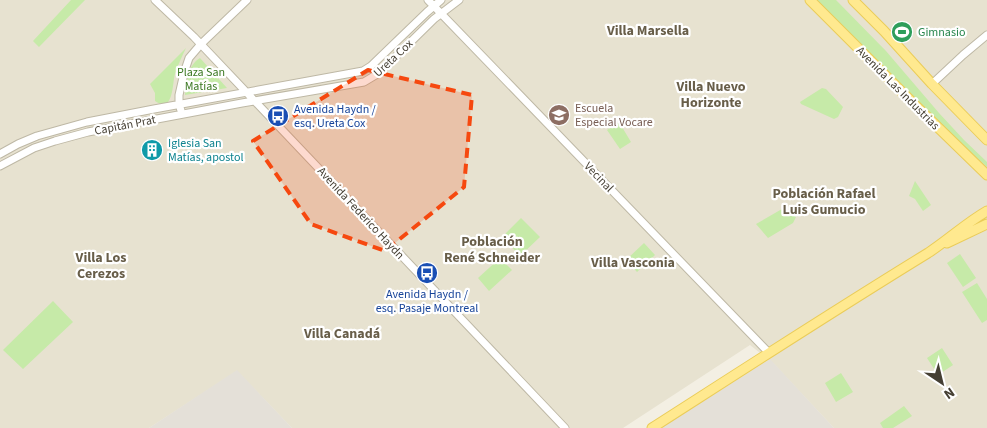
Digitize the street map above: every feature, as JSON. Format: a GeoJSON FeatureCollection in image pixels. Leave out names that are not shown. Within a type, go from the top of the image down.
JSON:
{"type":"FeatureCollection","features":[{"type":"Feature","properties":{"kind":"main road","name":"Avenida Las Industrias"},"geometry":{"type":"LineString","coordinates":[[810,0],[986,175]]}},
{"type":"Feature","properties":{"kind":"main road"},"geometry":{"type":"LineString","coordinates":[[853,0],[987,140]]}},
{"type":"Feature","properties":{"kind":"main road"},"geometry":{"type":"LineString","coordinates":[[652,428],[937,246],[986,210]]}},
{"type":"Feature","properties":{"kind":"main road"},"geometry":{"type":"LineString","coordinates":[[937,246],[987,224]]}},
{"type":"Feature","properties":{"kind":"street","name":"Avenida Federico Haydn"},"geometry":{"type":"LineString","coordinates":[[155,0],[201,44],[565,428]]}},
{"type":"Feature","properties":{"kind":"street"},"geometry":{"type":"LineString","coordinates":[[182,114],[179,95],[188,61],[195,50],[247,0]]}},
{"type":"Feature","properties":{"kind":"street","name":"Ureta Cox"},"geometry":{"type":"LineString","coordinates":[[246,92],[363,72],[431,3],[441,0]]}},
{"type":"Feature","properties":{"kind":"street","name":"Ureta Cox"},"geometry":{"type":"LineString","coordinates":[[254,100],[369,80],[379,73],[434,19],[459,0]]}},
{"type":"Feature","properties":{"kind":"street","name":"Vecinal"},"geometry":{"type":"LineString","coordinates":[[431,3],[769,354]]}},
{"type":"Feature","properties":{"kind":"street"},"geometry":{"type":"LineString","coordinates":[[932,84],[987,35]]}},
{"type":"Feature","properties":{"kind":"street","name":"Capitán Prat"},"geometry":{"type":"LineString","coordinates":[[0,154],[26,140],[61,128],[103,118],[246,92]]}},
{"type":"Feature","properties":{"kind":"street","name":"Capitán Prat"},"geometry":{"type":"LineString","coordinates":[[0,166],[26,152],[55,141],[113,127],[254,100]]}},
{"type":"Feature","properties":{"kind":"highlighted area"},"geometry":{"type":"Polygon","coordinates":[[[368,70],[472,95],[464,187],[385,251],[311,224],[253,141],[368,70]]]}},
{"type":"Feature","properties":{"kind":"shaded area"},"geometry":{"type":"Polygon","coordinates":[[[0,0],[987,0],[987,428],[834,428],[773,363],[750,345],[623,428],[292,428],[237,371],[149,428],[0,428],[0,0]]]}},
{"type":"Feature","properties":{"kind":"shaded area"},"geometry":{"type":"Polygon","coordinates":[[[770,359],[834,428],[661,428],[770,359]]]}},
{"type":"Feature","properties":{"kind":"shaded area"},"geometry":{"type":"Polygon","coordinates":[[[237,370],[292,428],[149,428],[237,370]]]}},
{"type":"Feature","properties":{"kind":"green space"},"geometry":{"type":"Polygon","coordinates":[[[71,0],[85,0],[39,47],[33,41],[71,0]]]}},
{"type":"Feature","properties":{"kind":"green space"},"geometry":{"type":"Polygon","coordinates":[[[815,0],[836,0],[886,51],[964,140],[987,162],[987,167],[958,143],[815,0]]]}},
{"type":"Feature","properties":{"kind":"green space"},"geometry":{"type":"Polygon","coordinates":[[[186,48],[175,74],[169,101],[166,104],[161,104],[155,101],[155,93],[150,84],[186,48]]]}},
{"type":"Feature","properties":{"kind":"green space","name":"Plaza San Matías"},"geometry":{"type":"Polygon","coordinates":[[[200,58],[227,88],[185,95],[187,79],[192,65],[200,58]]]}},
{"type":"Feature","properties":{"kind":"green space"},"geometry":{"type":"Polygon","coordinates":[[[822,88],[826,89],[843,107],[838,117],[834,119],[800,102],[822,88]]]}},
{"type":"Feature","properties":{"kind":"green space"},"geometry":{"type":"Polygon","coordinates":[[[619,122],[631,142],[620,149],[607,130],[619,122]]]}},
{"type":"Feature","properties":{"kind":"green space"},"geometry":{"type":"Polygon","coordinates":[[[915,181],[931,205],[923,211],[915,199],[909,196],[915,181]]]}},
{"type":"Feature","properties":{"kind":"green space"},"geometry":{"type":"Polygon","coordinates":[[[782,209],[796,217],[793,223],[768,238],[756,224],[782,209]]]}},
{"type":"Feature","properties":{"kind":"green space"},"geometry":{"type":"Polygon","coordinates":[[[521,218],[540,237],[520,256],[502,237],[521,218]]]}},
{"type":"Feature","properties":{"kind":"green space"},"geometry":{"type":"Polygon","coordinates":[[[644,243],[655,255],[637,272],[626,260],[644,243]]]}},
{"type":"Feature","properties":{"kind":"green space"},"geometry":{"type":"Polygon","coordinates":[[[960,254],[976,278],[963,287],[947,263],[960,254]]]}},
{"type":"Feature","properties":{"kind":"green space"},"geometry":{"type":"Polygon","coordinates":[[[500,258],[512,270],[489,291],[478,278],[500,258]]]}},
{"type":"Feature","properties":{"kind":"green space"},"geometry":{"type":"Polygon","coordinates":[[[977,283],[987,299],[987,320],[982,323],[962,292],[977,283]]]}},
{"type":"Feature","properties":{"kind":"green space"},"geometry":{"type":"Polygon","coordinates":[[[53,301],[73,322],[23,369],[3,350],[53,301]]]}},
{"type":"Feature","properties":{"kind":"green space"},"geometry":{"type":"Polygon","coordinates":[[[942,348],[953,365],[938,375],[927,358],[942,348]]]}},
{"type":"Feature","properties":{"kind":"green space"},"geometry":{"type":"Polygon","coordinates":[[[841,373],[853,392],[836,402],[825,383],[841,373]]]}},
{"type":"Feature","properties":{"kind":"green space"},"geometry":{"type":"Polygon","coordinates":[[[904,406],[912,416],[893,428],[883,428],[880,423],[904,406]]]}},
{"type":"Feature","properties":{"kind":"place","name":"Gimnasio"},"geometry":{"type":"Point","coordinates":[902,32]}},
{"type":"Feature","properties":{"kind":"place","name":"Escuela Especial Vocare"},"geometry":{"type":"Point","coordinates":[559,115]}},
{"type":"Feature","properties":{"kind":"place","name":"Avenida Haydn / esq. Ureta Cox"},"geometry":{"type":"Point","coordinates":[278,116]}},
{"type":"Feature","properties":{"kind":"place","name":"Iglesia San Matías, apostol"},"geometry":{"type":"Point","coordinates":[152,150]}},
{"type":"Feature","properties":{"kind":"place","name":"Avenida Haydn / esq. Pasaje Montreal"},"geometry":{"type":"Point","coordinates":[427,273]}},
{"type":"Feature","properties":{"kind":"district","name":"Villa Marsella"},"geometry":{"type":"Point","coordinates":[648,30]}},
{"type":"Feature","properties":{"kind":"district","name":"Villa Nuevo Horizonte"},"geometry":{"type":"Point","coordinates":[711,94]}},
{"type":"Feature","properties":{"kind":"district","name":"Población Rafael Luis Gumucio"},"geometry":{"type":"Point","coordinates":[824,202]}},
{"type":"Feature","properties":{"kind":"district","name":"Población René Schneider"},"geometry":{"type":"Point","coordinates":[492,250]}},
{"type":"Feature","properties":{"kind":"district","name":"Villa Vasconia"},"geometry":{"type":"Point","coordinates":[633,262]}},
{"type":"Feature","properties":{"kind":"district","name":"Villa Los Cerezos"},"geometry":{"type":"Point","coordinates":[101,266]}},
{"type":"Feature","properties":{"kind":"district","name":"Villa Canadá"},"geometry":{"type":"Point","coordinates":[342,333]}}]}
